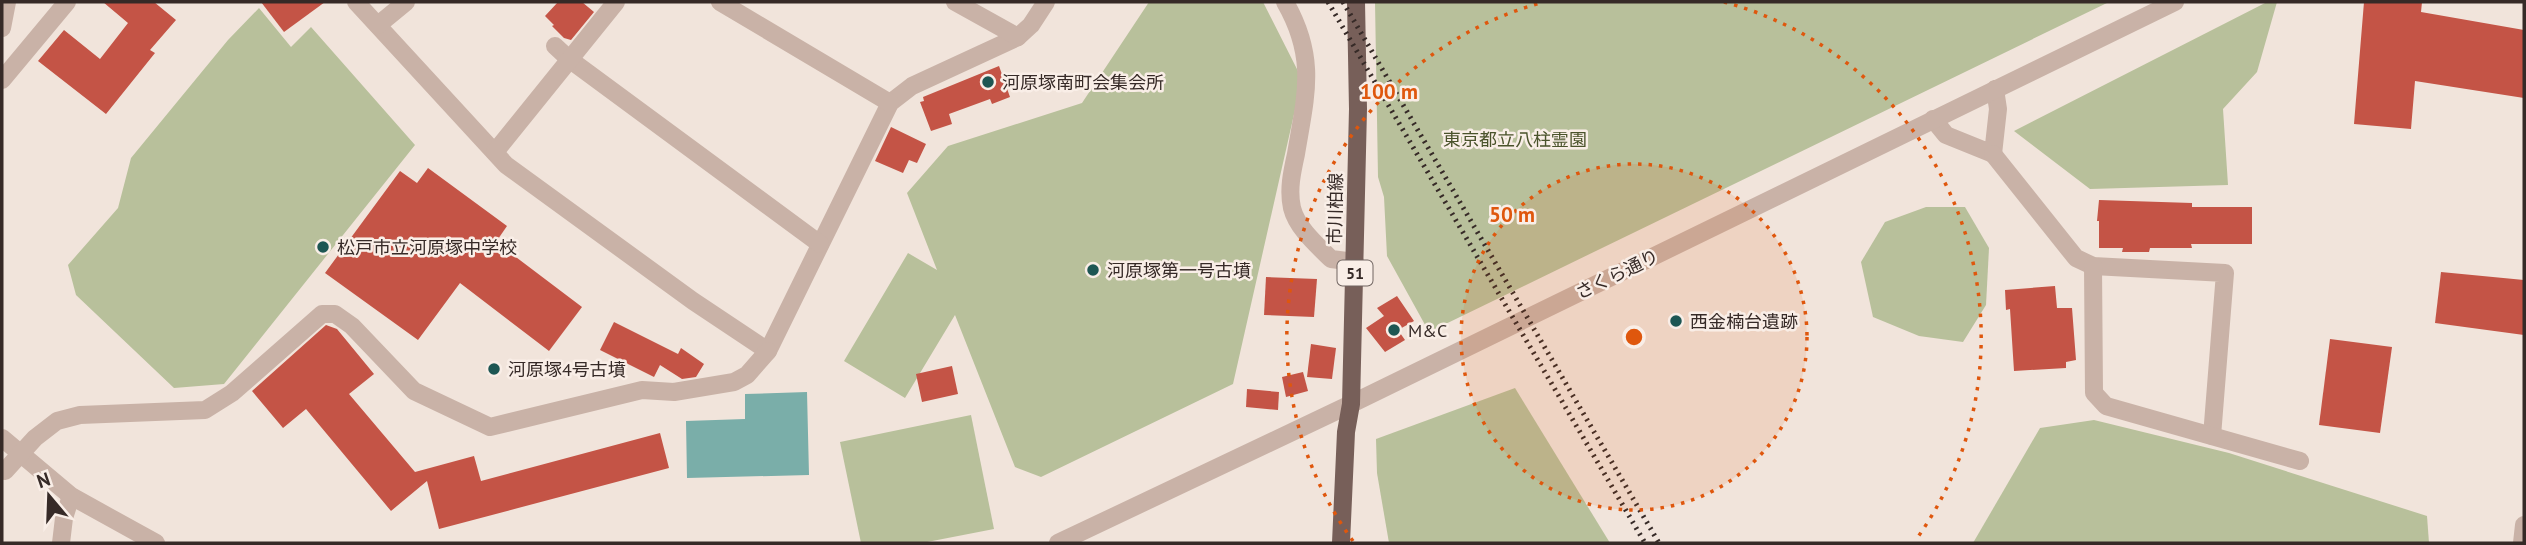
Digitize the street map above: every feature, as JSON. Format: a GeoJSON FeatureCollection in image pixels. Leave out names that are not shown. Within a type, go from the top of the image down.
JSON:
{"type":"FeatureCollection","features":[{"type":"Feature","properties":{"kind":"main road","name":"市川柏線"},"geometry":{"type":"LineString","coordinates":[[1341,543],[1346,432],[1351,404],[1355,262],[1359,109],[1356,2]]}},
{"type":"Feature","properties":{"kind":"street"},"geometry":{"type":"LineString","coordinates":[[2,28],[7,2]]}},
{"type":"Feature","properties":{"kind":"street"},"geometry":{"type":"LineString","coordinates":[[2,80],[66,2]]}},
{"type":"Feature","properties":{"kind":"street"},"geometry":{"type":"LineString","coordinates":[[356,2],[506,164],[693,301],[768,351]]}},
{"type":"Feature","properties":{"kind":"street"},"geometry":{"type":"LineString","coordinates":[[378,25],[406,2]]}},
{"type":"Feature","properties":{"kind":"street"},"geometry":{"type":"LineString","coordinates":[[495,152],[616,2]]}},
{"type":"Feature","properties":{"kind":"street"},"geometry":{"type":"LineString","coordinates":[[720,2],[891,103]]}},
{"type":"Feature","properties":{"kind":"street"},"geometry":{"type":"LineString","coordinates":[[955,2],[1018,37]]}},
{"type":"Feature","properties":{"kind":"street"},"geometry":{"type":"LineString","coordinates":[[5,471],[35,438],[57,421],[80,415],[205,410],[232,393],[322,314],[335,314],[352,326],[414,391],[490,427],[642,390],[674,392],[734,382],[747,375],[768,351],[891,103],[912,86],[1018,37],[1031,25],[1046,2]]}},
{"type":"Feature","properties":{"kind":"street"},"geometry":{"type":"LineString","coordinates":[[1285,2],[1304,42],[1307,91],[1290,187],[1292,209],[1301,226],[1331,260],[1355,262]]}},
{"type":"Feature","properties":{"kind":"street","name":"さくら通り"},"geometry":{"type":"LineString","coordinates":[[1058,543],[1351,404],[2175,2]]}},
{"type":"Feature","properties":{"kind":"street"},"geometry":{"type":"LineString","coordinates":[[555,46],[820,244]]}},
{"type":"Feature","properties":{"kind":"street"},"geometry":{"type":"LineString","coordinates":[[1993,154],[1998,109],[1995,89]]}},
{"type":"Feature","properties":{"kind":"street"},"geometry":{"type":"LineString","coordinates":[[1933,119],[1946,135],[1993,154],[2076,258],[2093,266],[2225,273],[2212,436]]}},
{"type":"Feature","properties":{"kind":"street"},"geometry":{"type":"LineString","coordinates":[[2093,266],[2094,393],[2106,407],[2301,461]]}},
{"type":"Feature","properties":{"kind":"street"},"geometry":{"type":"LineString","coordinates":[[2,438],[71,496],[156,543]]}},
{"type":"Feature","properties":{"kind":"street"},"geometry":{"type":"LineString","coordinates":[[61,543],[64,518],[71,496]]}},
{"type":"Feature","properties":{"kind":"street"},"geometry":{"type":"LineString","coordinates":[[2522,543],[2524,525]]}},
{"type":"Feature","properties":{"kind":"green space"},"geometry":{"type":"Polygon","coordinates":[[[1149,2],[1263,2],[1302,79],[1233,384],[1041,477],[1015,467],[955,315],[905,398],[844,361],[908,253],[937,270],[907,193],[948,146],[1082,103],[1149,2]]]}},
{"type":"Feature","properties":{"kind":"green space","name":"東京都立八柱霊園"},"geometry":{"type":"Polygon","coordinates":[[[1375,2],[2109,2],[1429,332],[1387,256],[1384,197],[1378,177],[1375,2]]]}},
{"type":"Feature","properties":{"kind":"green space"},"geometry":{"type":"Polygon","coordinates":[[[2267,2],[2277,2],[2257,72],[2223,109],[2228,185],[2090,189],[2014,131],[2267,2]]]}},
{"type":"Feature","properties":{"kind":"green space"},"geometry":{"type":"Polygon","coordinates":[[[259,8],[291,47],[311,27],[415,145],[224,384],[174,388],[76,295],[68,265],[118,208],[131,158],[228,40],[259,8]]]}},
{"type":"Feature","properties":{"kind":"green space"},"geometry":{"type":"Polygon","coordinates":[[[1926,207],[1965,207],[1989,248],[1986,305],[1963,342],[1919,336],[1873,317],[1861,262],[1885,222],[1926,207]]]}},
{"type":"Feature","properties":{"kind":"green space"},"geometry":{"type":"Polygon","coordinates":[[[1515,388],[1610,543],[1389,543],[1377,473],[1376,439],[1515,388]]]}},
{"type":"Feature","properties":{"kind":"green space"},"geometry":{"type":"Polygon","coordinates":[[[971,415],[994,529],[922,543],[861,543],[840,442],[971,415]]]}},
{"type":"Feature","properties":{"kind":"green space"},"geometry":{"type":"Polygon","coordinates":[[[2094,420],[2229,453],[2427,516],[2429,543],[1973,543],[2040,428],[2094,420]]]}},
{"type":"Feature","properties":{"kind":"water"},"geometry":{"type":"Polygon","coordinates":[[[807,392],[809,475],[687,478],[686,421],[745,419],[745,394],[807,392]]]}},
{"type":"Feature","properties":{"kind":"building"},"geometry":{"type":"Polygon","coordinates":[[[103,2],[154,2],[176,20],[150,50],[155,53],[106,114],[38,61],[64,30],[100,59],[128,23],[103,2]]]}},
{"type":"Feature","properties":{"kind":"building"},"geometry":{"type":"Polygon","coordinates":[[[261,2],[325,2],[284,32],[261,2]]]}},
{"type":"Feature","properties":{"kind":"building"},"geometry":{"type":"Polygon","coordinates":[[[558,2],[582,2],[594,12],[571,40],[564,38],[545,16],[558,2]]]}},
{"type":"Feature","properties":{"kind":"building"},"geometry":{"type":"Polygon","coordinates":[[[2364,2],[2422,2],[2421,12],[2524,30],[2524,98],[2415,81],[2411,129],[2354,124],[2364,2]]]}},
{"type":"Feature","properties":{"kind":"building"},"geometry":{"type":"Polygon","coordinates":[[[999,66],[1010,97],[992,104],[990,99],[949,114],[952,124],[931,131],[920,102],[924,101],[923,97],[999,66]]]}},
{"type":"Feature","properties":{"kind":"building"},"geometry":{"type":"Polygon","coordinates":[[[891,127],[926,144],[917,163],[909,160],[903,173],[875,161],[891,127]]]}},
{"type":"Feature","properties":{"kind":"building"},"geometry":{"type":"Polygon","coordinates":[[[428,168],[507,226],[496,242],[582,307],[549,351],[460,283],[418,340],[325,273],[400,171],[417,183],[428,168]]]}},
{"type":"Feature","properties":{"kind":"building"},"geometry":{"type":"Polygon","coordinates":[[[2099,200],[2192,203],[2192,207],[2252,207],[2252,244],[2191,244],[2192,248],[2150,248],[2149,252],[2122,252],[2123,248],[2099,248],[2099,200]]]}},
{"type":"Feature","properties":{"kind":"building"},"geometry":{"type":"Polygon","coordinates":[[[2441,272],[2524,280],[2524,335],[2435,323],[2441,272]]]}},
{"type":"Feature","properties":{"kind":"building"},"geometry":{"type":"Polygon","coordinates":[[[1266,277],[1317,279],[1314,317],[1264,315],[1266,277]]]}},
{"type":"Feature","properties":{"kind":"building"},"geometry":{"type":"Polygon","coordinates":[[[2055,286],[2057,308],[2072,308],[2076,360],[2066,362],[2066,368],[2014,371],[2010,309],[2006,310],[2005,290],[2055,286]]]}},
{"type":"Feature","properties":{"kind":"building"},"geometry":{"type":"Polygon","coordinates":[[[1397,296],[1414,321],[1398,330],[1405,340],[1385,352],[1366,328],[1384,316],[1377,308],[1397,296]]]}},
{"type":"Feature","properties":{"kind":"building"},"geometry":{"type":"Polygon","coordinates":[[[614,322],[678,354],[681,348],[704,364],[696,377],[682,379],[660,365],[654,377],[600,350],[614,322]]]}},
{"type":"Feature","properties":{"kind":"building"},"geometry":{"type":"Polygon","coordinates":[[[326,325],[337,329],[374,374],[349,394],[415,472],[474,456],[481,481],[660,433],[669,468],[439,529],[427,481],[391,511],[306,409],[283,428],[252,391],[326,325]]]}},
{"type":"Feature","properties":{"kind":"building"},"geometry":{"type":"Polygon","coordinates":[[[2330,339],[2392,347],[2380,433],[2319,425],[2330,339]]]}},
{"type":"Feature","properties":{"kind":"building"},"geometry":{"type":"Polygon","coordinates":[[[1311,344],[1336,348],[1332,379],[1307,377],[1311,344]]]}},
{"type":"Feature","properties":{"kind":"building"},"geometry":{"type":"Polygon","coordinates":[[[952,366],[958,394],[922,402],[916,374],[952,366]]]}},
{"type":"Feature","properties":{"kind":"building"},"geometry":{"type":"Polygon","coordinates":[[[1303,372],[1308,391],[1286,397],[1282,377],[1303,372]]]}},
{"type":"Feature","properties":{"kind":"building"},"geometry":{"type":"Polygon","coordinates":[[[1247,389],[1279,392],[1278,410],[1246,407],[1247,389]]]}},
{"type":"Feature","properties":{"kind":"railway"},"geometry":{"type":"LineString","coordinates":[[1328,2],[1645,543]]}},
{"type":"Feature","properties":{"kind":"railway"},"geometry":{"type":"LineString","coordinates":[[1343,2],[1659,543]]}},
{"type":"Feature","properties":{"kind":"place","name":"河原塚南町会集会所"},"geometry":{"type":"Point","coordinates":[988,82]}},
{"type":"Feature","properties":{"kind":"place","name":"松戸市立河原塚中学校"},"geometry":{"type":"Point","coordinates":[323,247]}},
{"type":"Feature","properties":{"kind":"place","name":"河原塚第一号古墳"},"geometry":{"type":"Point","coordinates":[1093,270]}},
{"type":"Feature","properties":{"kind":"place","name":"西金楠台遺跡"},"geometry":{"type":"Point","coordinates":[1676,321]}},
{"type":"Feature","properties":{"kind":"place","name":"M&C"},"geometry":{"type":"Point","coordinates":[1394,330]}},
{"type":"Feature","properties":{"kind":"place","name":"河原塚4号古墳"},"geometry":{"type":"Point","coordinates":[494,369]}}]}
